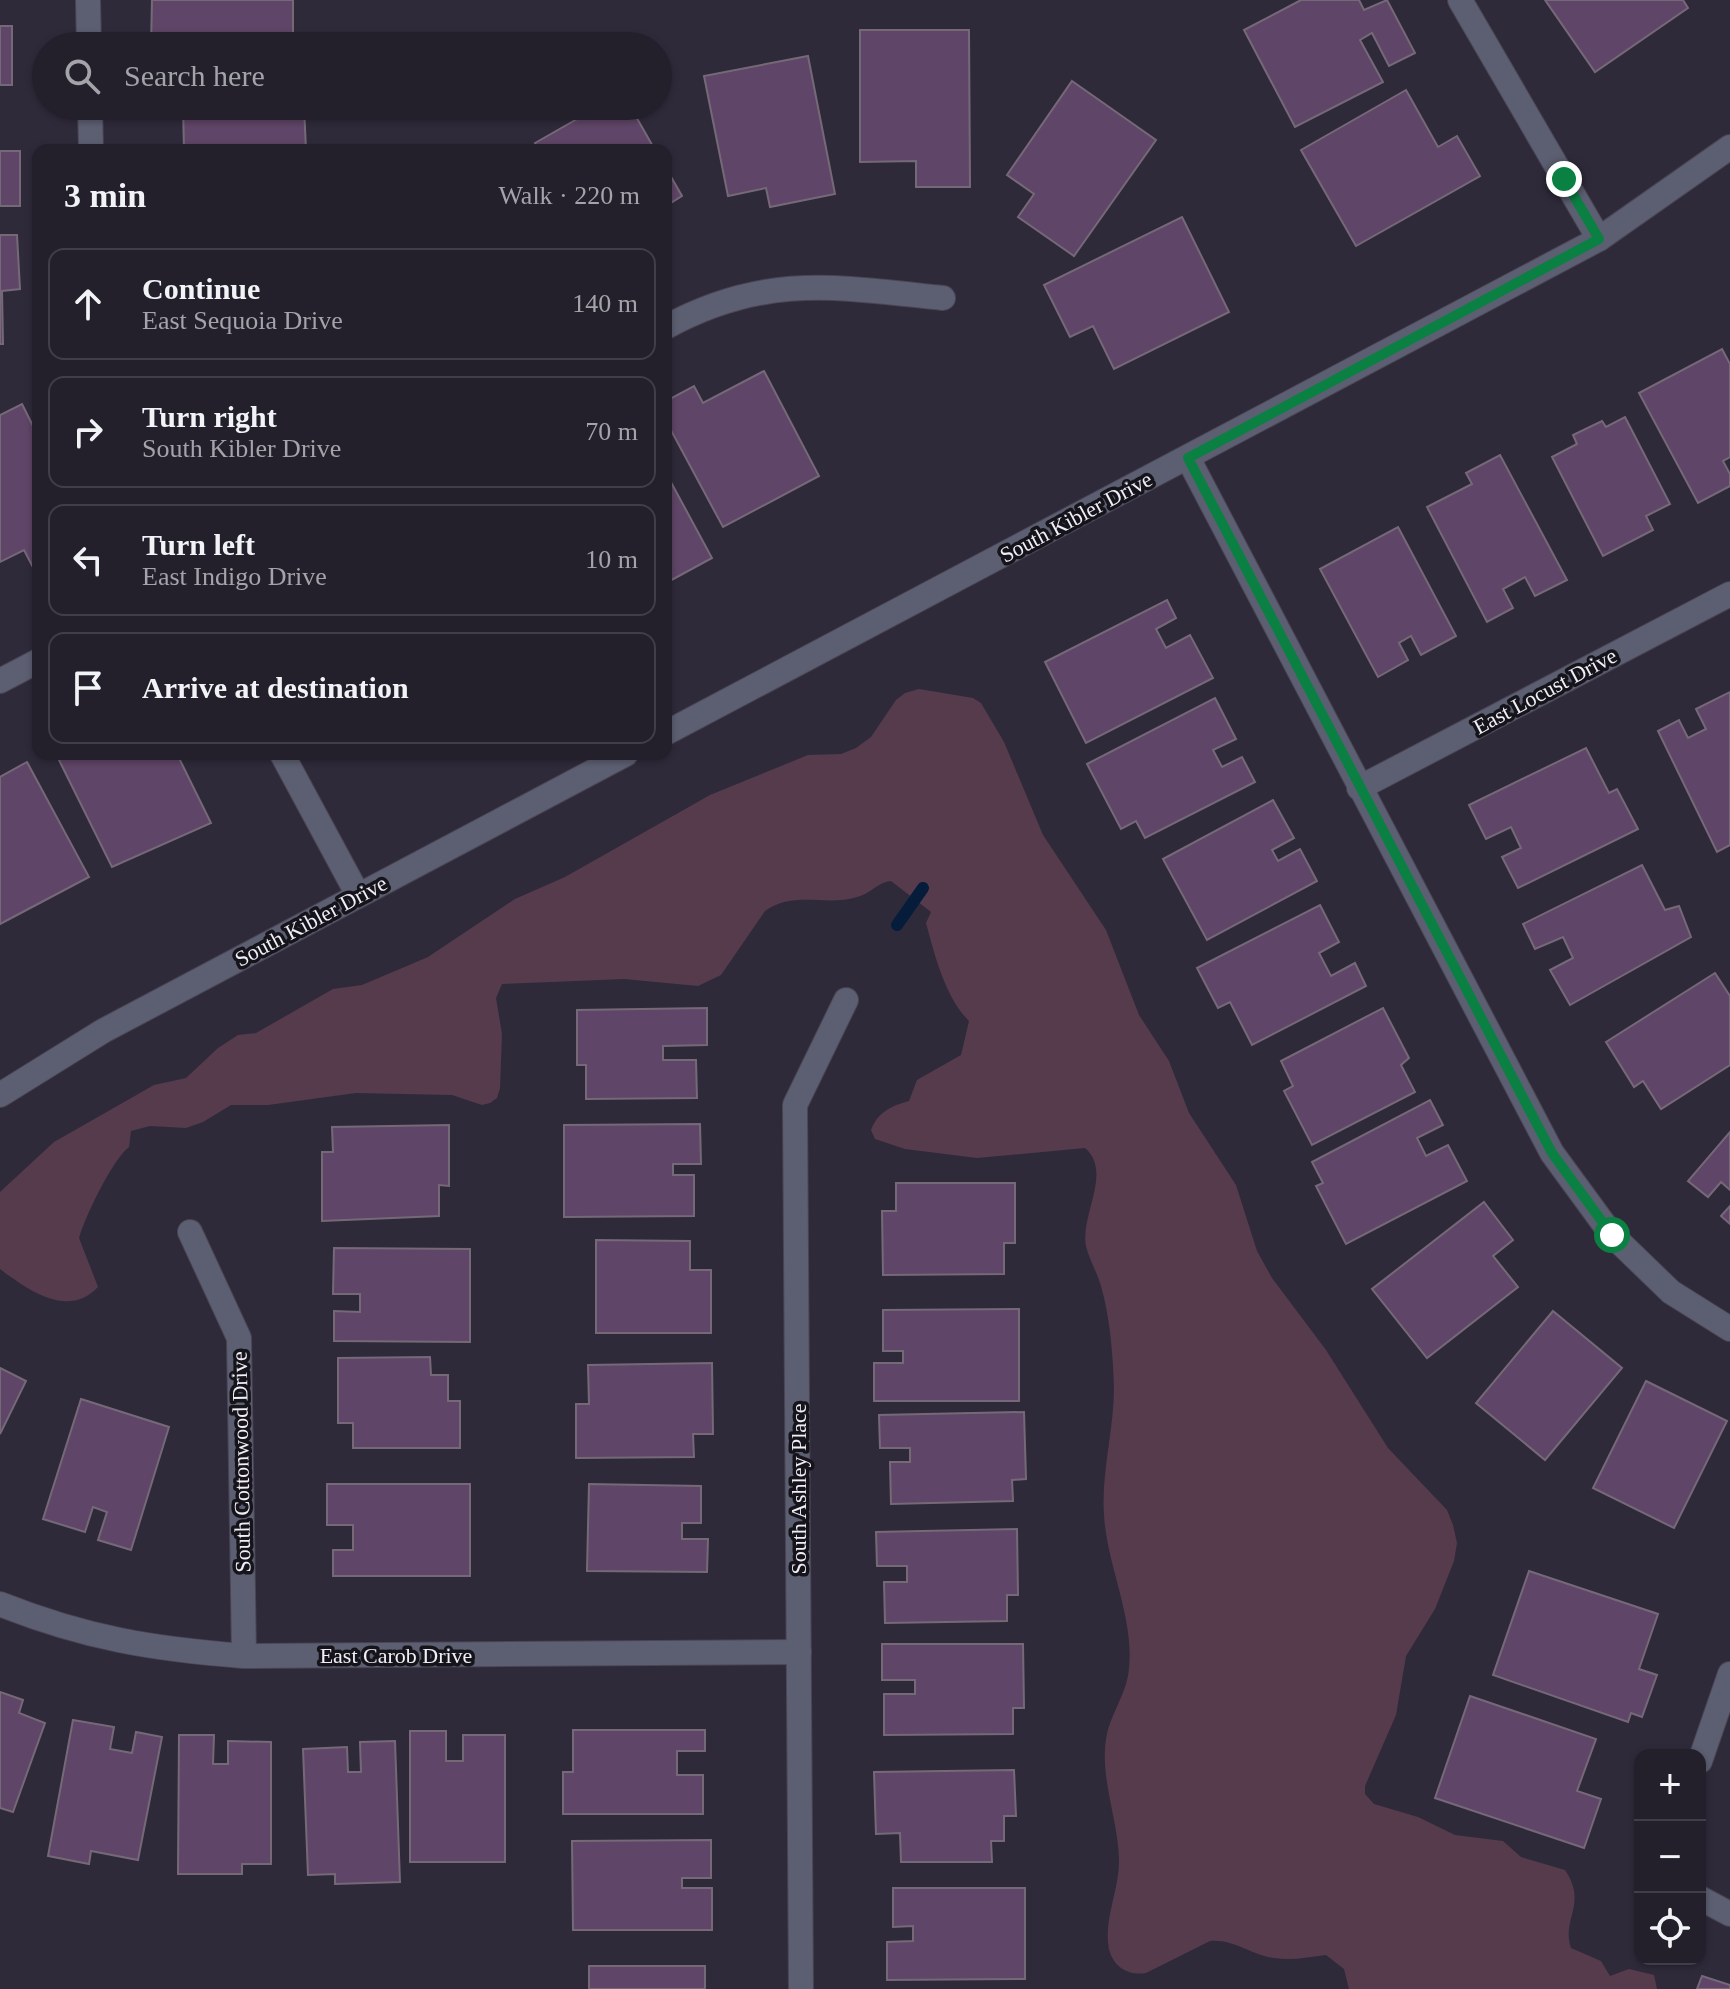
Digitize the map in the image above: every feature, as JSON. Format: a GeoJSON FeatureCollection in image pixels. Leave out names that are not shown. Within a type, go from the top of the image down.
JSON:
{"type":"FeatureCollection","features":[{"type":"Feature","properties":{"kind":"street"},"geometry":{"type":"LineString","coordinates":[[88,0],[89,32]]}},
{"type":"Feature","properties":{"kind":"street"},"geometry":{"type":"LineString","coordinates":[[1460,0],[1599,239]]}},
{"type":"Feature","properties":{"kind":"street"},"geometry":{"type":"LineString","coordinates":[[90,120],[91,144]]}},
{"type":"Feature","properties":{"kind":"street","name":"South Kibler Drive"},"geometry":{"type":"LineString","coordinates":[[672,730],[1599,239],[1730,147]]}},
{"type":"Feature","properties":{"kind":"street"},"geometry":{"type":"LineString","coordinates":[[672,325],[753,292],[817,285],[943,298]]}},
{"type":"Feature","properties":{"kind":"street"},"geometry":{"type":"LineString","coordinates":[[1188,458],[1552,1153],[1612,1235],[1671,1292],[1730,1329]]}},
{"type":"Feature","properties":{"kind":"street","name":"East Locust Drive"},"geometry":{"type":"LineString","coordinates":[[1359,788],[1730,594]]}},
{"type":"Feature","properties":{"kind":"street"},"geometry":{"type":"LineString","coordinates":[[0,681],[32,664]]}},
{"type":"Feature","properties":{"kind":"street"},"geometry":{"type":"LineString","coordinates":[[285,760],[358,895]]}},
{"type":"Feature","properties":{"kind":"street","name":"South Kibler Drive"},"geometry":{"type":"LineString","coordinates":[[0,1095],[103,1031],[615,760]]}},
{"type":"Feature","properties":{"kind":"street","name":"South Ashley Place"},"geometry":{"type":"LineString","coordinates":[[801,1989],[795,1105],[846,1000]]}},
{"type":"Feature","properties":{"kind":"street","name":"South Cottonwood Drive"},"geometry":{"type":"LineString","coordinates":[[190,1232],[239,1338],[244,1656]]}},
{"type":"Feature","properties":{"kind":"street","name":"East Carob Drive"},"geometry":{"type":"LineString","coordinates":[[0,1604],[54,1626],[152,1649],[244,1656],[799,1652]]}},
{"type":"Feature","properties":{"kind":"street"},"geometry":{"type":"LineString","coordinates":[[1704,1749],[1730,1674]]}},
{"type":"Feature","properties":{"kind":"street"},"geometry":{"type":"LineString","coordinates":[[1706,1901],[1730,1914]]}},
{"type":"Feature","properties":{"kind":"shaded area"},"geometry":{"type":"Polygon","coordinates":[[[919,689],[973,698],[981,703],[1004,742],[1043,835],[1106,930],[1139,1015],[1169,1061],[1189,1113],[1236,1185],[1257,1251],[1272,1278],[1326,1350],[1388,1448],[1447,1510],[1457,1543],[1454,1561],[1435,1609],[1406,1656],[1396,1715],[1365,1786],[1365,1794],[1374,1804],[1418,1817],[1455,1835],[1503,1841],[1521,1857],[1565,1870],[1574,1892],[1569,1928],[1571,1948],[1601,1961],[1610,1976],[1629,1969],[1654,1975],[1657,1989],[1349,1989],[1344,1969],[1326,1955],[1274,1958],[1219,1941],[1210,1941],[1146,1973],[1128,1971],[1114,1961],[1109,1949],[1108,1927],[1119,1859],[1105,1754],[1108,1731],[1126,1684],[1130,1656],[1125,1615],[1104,1515],[1104,1483],[1114,1388],[1107,1310],[1085,1234],[1096,1169],[1093,1158],[1085,1148],[977,1158],[905,1149],[875,1139],[871,1130],[881,1114],[909,1101],[917,1080],[961,1055],[969,1021],[953,1000],[937,962],[926,923],[931,912],[891,881],[845,900],[799,900],[776,905],[765,911],[721,975],[698,986],[624,979],[502,984],[496,998],[502,1034],[500,1088],[497,1098],[490,1103],[482,1105],[452,1095],[356,1093],[268,1105],[231,1105],[186,1128],[150,1126],[131,1131],[129,1147],[107,1176],[79,1238],[98,1287],[74,1301],[61,1301],[35,1292],[0,1269],[0,1192],[54,1142],[154,1085],[186,1078],[218,1048],[238,1035],[256,1033],[333,989],[362,985],[428,957],[515,899],[565,877],[710,795],[808,755],[841,754],[856,748],[871,737],[896,700],[905,693],[919,689]]]}},
{"type":"Feature","properties":{"kind":"building"},"geometry":{"type":"Polygon","coordinates":[[[152,0],[293,0],[293,32],[151,32],[152,0]]]}},
{"type":"Feature","properties":{"kind":"building"},"geometry":{"type":"Polygon","coordinates":[[[1301,0],[1359,0],[1364,10],[1387,0],[1415,53],[1389,66],[1372,33],[1360,40],[1383,82],[1295,127],[1244,30],[1301,0]]]}},
{"type":"Feature","properties":{"kind":"building"},"geometry":{"type":"Polygon","coordinates":[[[1545,0],[1683,0],[1688,8],[1595,72],[1545,0]]]}},
{"type":"Feature","properties":{"kind":"building"},"geometry":{"type":"Polygon","coordinates":[[[0,26],[12,26],[12,85],[0,85],[0,26]]]}},
{"type":"Feature","properties":{"kind":"building"},"geometry":{"type":"Polygon","coordinates":[[[860,30],[969,30],[970,187],[916,187],[916,161],[860,162],[860,30]]]}},
{"type":"Feature","properties":{"kind":"building"},"geometry":{"type":"Polygon","coordinates":[[[808,56],[835,194],[770,207],[766,188],[728,196],[704,76],[808,56]]]}},
{"type":"Feature","properties":{"kind":"building"},"geometry":{"type":"Polygon","coordinates":[[[1072,81],[1156,140],[1074,256],[1018,217],[1034,194],[1007,175],[1072,81]]]}},
{"type":"Feature","properties":{"kind":"building"},"geometry":{"type":"Polygon","coordinates":[[[1406,90],[1438,147],[1457,136],[1480,176],[1356,246],[1301,150],[1406,90]]]}},
{"type":"Feature","properties":{"kind":"building"},"geometry":{"type":"Polygon","coordinates":[[[183,120],[305,120],[306,144],[184,144],[183,120]]]}},
{"type":"Feature","properties":{"kind":"building"},"geometry":{"type":"Polygon","coordinates":[[[575,120],[638,120],[652,144],[536,144],[575,120]]]}},
{"type":"Feature","properties":{"kind":"building"},"geometry":{"type":"Polygon","coordinates":[[[0,151],[20,151],[20,206],[0,206],[0,151]]]}},
{"type":"Feature","properties":{"kind":"building"},"geometry":{"type":"Polygon","coordinates":[[[672,178],[682,196],[672,202],[672,178]]]}},
{"type":"Feature","properties":{"kind":"building"},"geometry":{"type":"Polygon","coordinates":[[[1182,217],[1229,312],[1114,369],[1093,326],[1070,337],[1044,285],[1182,217]]]}},
{"type":"Feature","properties":{"kind":"building"},"geometry":{"type":"Polygon","coordinates":[[[0,235],[17,235],[20,289],[2,291],[3,344],[0,344],[0,235]]]}},
{"type":"Feature","properties":{"kind":"building"},"geometry":{"type":"Polygon","coordinates":[[[1722,349],[1730,364],[1730,457],[1723,461],[1730,474],[1730,486],[1698,503],[1639,393],[1722,349]]]}},
{"type":"Feature","properties":{"kind":"building"},"geometry":{"type":"Polygon","coordinates":[[[764,371],[819,476],[723,527],[672,432],[672,398],[694,386],[703,403],[764,371]]]}},
{"type":"Feature","properties":{"kind":"building"},"geometry":{"type":"Polygon","coordinates":[[[22,404],[32,424],[32,565],[24,550],[0,562],[0,415],[22,404]]]}},
{"type":"Feature","properties":{"kind":"building"},"geometry":{"type":"Polygon","coordinates":[[[1625,417],[1670,504],[1646,516],[1653,530],[1603,556],[1552,457],[1577,444],[1573,435],[1602,421],[1606,427],[1625,417]]]}},
{"type":"Feature","properties":{"kind":"building"},"geometry":{"type":"Polygon","coordinates":[[[1500,455],[1567,580],[1535,596],[1525,577],[1503,589],[1513,608],[1487,622],[1427,507],[1472,484],[1466,473],[1500,455]]]}},
{"type":"Feature","properties":{"kind":"building"},"geometry":{"type":"Polygon","coordinates":[[[672,484],[712,558],[672,580],[672,484]]]}},
{"type":"Feature","properties":{"kind":"building"},"geometry":{"type":"Polygon","coordinates":[[[1398,527],[1456,636],[1421,655],[1411,636],[1399,643],[1408,660],[1378,677],[1320,569],[1398,527]]]}},
{"type":"Feature","properties":{"kind":"building"},"geometry":{"type":"Polygon","coordinates":[[[1167,600],[1176,618],[1156,629],[1166,648],[1190,635],[1213,678],[1086,743],[1045,662],[1167,600]]]}},
{"type":"Feature","properties":{"kind":"building"},"geometry":{"type":"Polygon","coordinates":[[[1730,692],[1730,845],[1717,852],[1658,731],[1679,720],[1688,738],[1706,729],[1696,709],[1730,692]]]}},
{"type":"Feature","properties":{"kind":"building"},"geometry":{"type":"Polygon","coordinates":[[[1215,698],[1236,739],[1213,750],[1222,767],[1242,757],[1255,782],[1145,838],[1136,821],[1121,829],[1087,764],[1215,698]]]}},
{"type":"Feature","properties":{"kind":"building"},"geometry":{"type":"Polygon","coordinates":[[[1586,748],[1609,793],[1617,789],[1638,829],[1518,888],[1502,857],[1521,848],[1511,827],[1486,839],[1469,805],[1586,748]]]}},
{"type":"Feature","properties":{"kind":"building"},"geometry":{"type":"Polygon","coordinates":[[[59,760],[180,760],[211,823],[112,867],[59,760]]]}},
{"type":"Feature","properties":{"kind":"building"},"geometry":{"type":"Polygon","coordinates":[[[27,762],[89,877],[0,924],[0,777],[27,762]]]}},
{"type":"Feature","properties":{"kind":"building"},"geometry":{"type":"Polygon","coordinates":[[[1273,800],[1294,838],[1272,850],[1278,861],[1300,849],[1317,881],[1207,940],[1163,859],[1273,800]]]}},
{"type":"Feature","properties":{"kind":"building"},"geometry":{"type":"Polygon","coordinates":[[[1642,865],[1665,910],[1679,906],[1691,937],[1570,1005],[1550,970],[1573,958],[1563,937],[1535,949],[1523,924],[1642,865]]]}},
{"type":"Feature","properties":{"kind":"building"},"geometry":{"type":"Polygon","coordinates":[[[1320,905],[1339,942],[1319,953],[1331,976],[1355,963],[1366,986],[1252,1045],[1230,1002],[1218,1008],[1197,968],[1320,905]]]}},
{"type":"Feature","properties":{"kind":"building"},"geometry":{"type":"Polygon","coordinates":[[[1715,973],[1730,996],[1730,1065],[1661,1109],[1643,1081],[1634,1087],[1606,1042],[1715,973]]]}},
{"type":"Feature","properties":{"kind":"building"},"geometry":{"type":"Polygon","coordinates":[[[707,1008],[707,1045],[663,1046],[663,1060],[696,1060],[697,1098],[586,1099],[586,1065],[577,1065],[577,1010],[707,1008]]]}},
{"type":"Feature","properties":{"kind":"building"},"geometry":{"type":"Polygon","coordinates":[[[1383,1008],[1409,1058],[1401,1065],[1415,1092],[1312,1145],[1284,1091],[1293,1086],[1281,1061],[1383,1008]]]}},
{"type":"Feature","properties":{"kind":"building"},"geometry":{"type":"Polygon","coordinates":[[[1430,1100],[1443,1125],[1417,1138],[1426,1156],[1448,1145],[1467,1181],[1346,1244],[1316,1186],[1323,1183],[1312,1162],[1430,1100]]]}},
{"type":"Feature","properties":{"kind":"building"},"geometry":{"type":"Polygon","coordinates":[[[700,1124],[701,1164],[673,1164],[673,1175],[694,1175],[694,1216],[564,1217],[564,1125],[700,1124]]]}},
{"type":"Feature","properties":{"kind":"building"},"geometry":{"type":"Polygon","coordinates":[[[449,1125],[449,1186],[439,1185],[439,1216],[322,1221],[322,1152],[333,1152],[332,1127],[449,1125]]]}},
{"type":"Feature","properties":{"kind":"building"},"geometry":{"type":"Polygon","coordinates":[[[1730,1132],[1730,1190],[1721,1182],[1708,1197],[1688,1181],[1730,1132]]]}},
{"type":"Feature","properties":{"kind":"building"},"geometry":{"type":"Polygon","coordinates":[[[896,1183],[1015,1183],[1015,1243],[1004,1243],[1004,1274],[883,1275],[882,1211],[896,1211],[896,1183]]]}},
{"type":"Feature","properties":{"kind":"building"},"geometry":{"type":"Polygon","coordinates":[[[1484,1202],[1513,1240],[1493,1256],[1518,1287],[1427,1358],[1372,1289],[1484,1202]]]}},
{"type":"Feature","properties":{"kind":"building"},"geometry":{"type":"Polygon","coordinates":[[[1730,1206],[1730,1224],[1721,1216],[1730,1206]]]}},
{"type":"Feature","properties":{"kind":"building"},"geometry":{"type":"Polygon","coordinates":[[[596,1240],[690,1241],[690,1270],[711,1270],[711,1333],[596,1333],[596,1240]]]}},
{"type":"Feature","properties":{"kind":"building"},"geometry":{"type":"Polygon","coordinates":[[[334,1248],[470,1249],[470,1342],[334,1341],[334,1311],[360,1312],[360,1294],[333,1294],[334,1248]]]}},
{"type":"Feature","properties":{"kind":"building"},"geometry":{"type":"Polygon","coordinates":[[[1019,1309],[1019,1401],[874,1401],[874,1363],[903,1363],[903,1351],[883,1351],[883,1310],[1019,1309]]]}},
{"type":"Feature","properties":{"kind":"building"},"geometry":{"type":"Polygon","coordinates":[[[1553,1311],[1622,1368],[1545,1460],[1476,1403],[1553,1311]]]}},
{"type":"Feature","properties":{"kind":"building"},"geometry":{"type":"Polygon","coordinates":[[[430,1357],[431,1375],[448,1375],[448,1401],[460,1401],[460,1448],[353,1448],[353,1423],[338,1423],[338,1358],[430,1357]]]}},
{"type":"Feature","properties":{"kind":"building"},"geometry":{"type":"Polygon","coordinates":[[[712,1363],[713,1434],[693,1434],[694,1457],[576,1458],[576,1404],[589,1404],[588,1365],[712,1363]]]}},
{"type":"Feature","properties":{"kind":"building"},"geometry":{"type":"Polygon","coordinates":[[[0,1368],[26,1381],[0,1434],[0,1368]]]}},
{"type":"Feature","properties":{"kind":"building"},"geometry":{"type":"Polygon","coordinates":[[[1646,1381],[1727,1421],[1674,1528],[1593,1488],[1646,1381]]]}},
{"type":"Feature","properties":{"kind":"building"},"geometry":{"type":"Polygon","coordinates":[[[81,1399],[169,1427],[131,1550],[98,1540],[107,1512],[93,1507],[85,1532],[43,1519],[81,1399]]]}},
{"type":"Feature","properties":{"kind":"building"},"geometry":{"type":"Polygon","coordinates":[[[1024,1412],[1026,1479],[1012,1480],[1013,1501],[891,1504],[890,1462],[910,1462],[910,1448],[880,1448],[879,1415],[1024,1412]]]}},
{"type":"Feature","properties":{"kind":"building"},"geometry":{"type":"Polygon","coordinates":[[[327,1484],[470,1484],[470,1576],[333,1576],[333,1550],[353,1550],[353,1525],[327,1525],[327,1484]]]}},
{"type":"Feature","properties":{"kind":"building"},"geometry":{"type":"Polygon","coordinates":[[[589,1484],[701,1486],[701,1523],[682,1523],[682,1539],[708,1539],[707,1572],[587,1571],[589,1484]]]}},
{"type":"Feature","properties":{"kind":"building"},"geometry":{"type":"Polygon","coordinates":[[[1017,1529],[1018,1595],[1007,1595],[1007,1621],[885,1623],[884,1582],[907,1582],[907,1566],[877,1566],[876,1532],[1017,1529]]]}},
{"type":"Feature","properties":{"kind":"building"},"geometry":{"type":"Polygon","coordinates":[[[1529,1571],[1658,1614],[1639,1669],[1657,1675],[1642,1717],[1631,1713],[1628,1722],[1493,1675],[1529,1571]]]}},
{"type":"Feature","properties":{"kind":"building"},"geometry":{"type":"Polygon","coordinates":[[[882,1644],[1023,1644],[1024,1708],[1013,1708],[1013,1734],[884,1735],[884,1694],[915,1694],[915,1680],[882,1680],[882,1644]]]}},
{"type":"Feature","properties":{"kind":"building"},"geometry":{"type":"Polygon","coordinates":[[[0,1692],[23,1700],[19,1713],[45,1723],[13,1812],[0,1808],[0,1692]]]}},
{"type":"Feature","properties":{"kind":"building"},"geometry":{"type":"Polygon","coordinates":[[[1470,1696],[1596,1739],[1577,1791],[1601,1799],[1584,1848],[1435,1798],[1470,1696]]]}},
{"type":"Feature","properties":{"kind":"building"},"geometry":{"type":"Polygon","coordinates":[[[73,1720],[114,1727],[110,1749],[132,1753],[136,1732],[162,1737],[138,1860],[91,1851],[89,1864],[48,1856],[73,1720]]]}},
{"type":"Feature","properties":{"kind":"building"},"geometry":{"type":"Polygon","coordinates":[[[573,1730],[705,1730],[705,1751],[677,1751],[677,1775],[703,1775],[703,1814],[563,1814],[563,1772],[573,1772],[573,1730]]]}},
{"type":"Feature","properties":{"kind":"building"},"geometry":{"type":"Polygon","coordinates":[[[410,1731],[446,1731],[446,1761],[463,1761],[463,1735],[505,1735],[505,1862],[410,1862],[410,1731]]]}},
{"type":"Feature","properties":{"kind":"building"},"geometry":{"type":"Polygon","coordinates":[[[179,1735],[214,1735],[213,1764],[228,1764],[228,1741],[271,1742],[271,1864],[242,1864],[242,1874],[178,1874],[179,1735]]]}},
{"type":"Feature","properties":{"kind":"building"},"geometry":{"type":"Polygon","coordinates":[[[395,1741],[400,1882],[335,1884],[335,1874],[308,1875],[303,1749],[347,1747],[348,1772],[361,1772],[360,1742],[395,1741]]]}},
{"type":"Feature","properties":{"kind":"building"},"geometry":{"type":"Polygon","coordinates":[[[1014,1770],[1016,1816],[1004,1816],[1004,1841],[991,1841],[992,1862],[901,1862],[900,1833],[876,1834],[874,1772],[1014,1770]]]}},
{"type":"Feature","properties":{"kind":"building"},"geometry":{"type":"Polygon","coordinates":[[[711,1840],[711,1878],[682,1878],[682,1888],[712,1888],[712,1930],[573,1930],[572,1841],[711,1840]]]}},
{"type":"Feature","properties":{"kind":"building"},"geometry":{"type":"Polygon","coordinates":[[[893,1888],[1025,1888],[1025,1979],[887,1980],[887,1942],[913,1941],[913,1926],[893,1927],[893,1888]]]}},
{"type":"Feature","properties":{"kind":"building"},"geometry":{"type":"Polygon","coordinates":[[[589,1966],[705,1966],[705,1989],[589,1989],[589,1966]]]}},
{"type":"Feature","properties":{"kind":"building"},"geometry":{"type":"Polygon","coordinates":[[[1702,1976],[1730,1985],[1730,1989],[1697,1989],[1702,1976]]]}},
{"type":"Feature","properties":{"kind":"waterway"},"geometry":{"type":"LineString","coordinates":[[897,925],[923,888]]}},
{"type":"Feature","properties":{"kind":"route"},"geometry":{"type":"LineString","coordinates":[[1564,179],[1599,239],[1188,458],[1552,1153],[1612,1235]]}}]}
